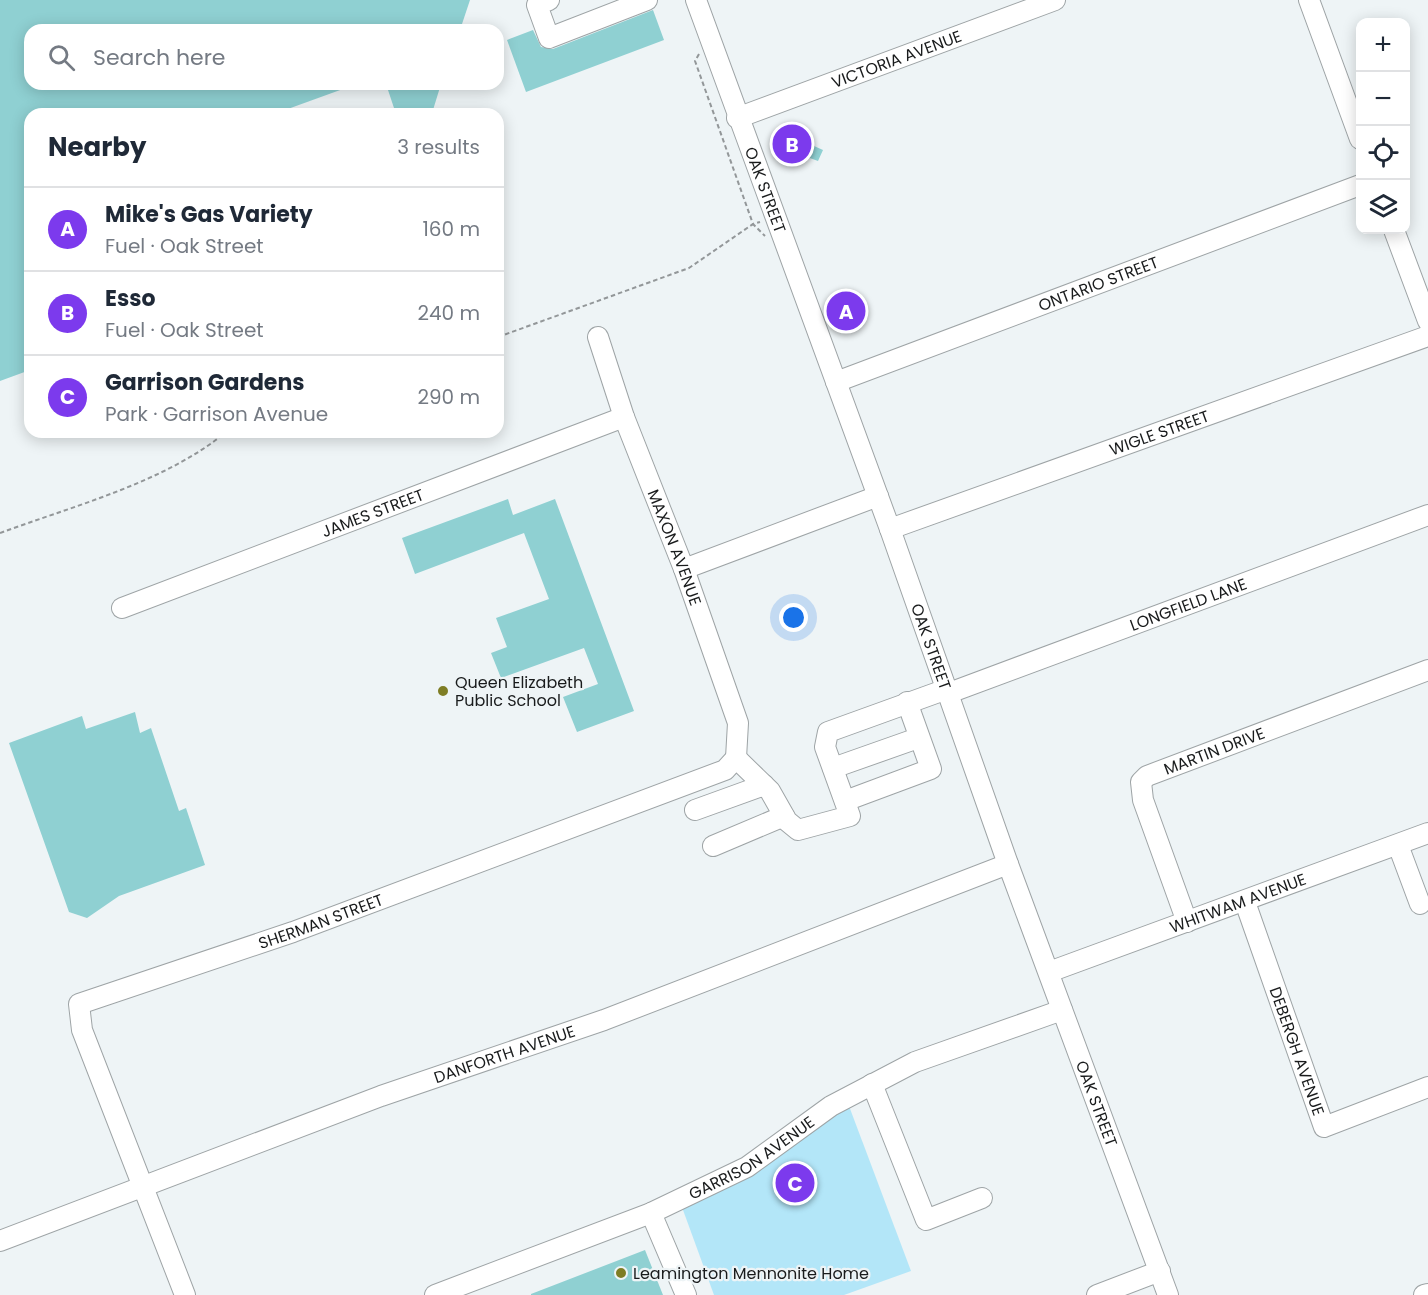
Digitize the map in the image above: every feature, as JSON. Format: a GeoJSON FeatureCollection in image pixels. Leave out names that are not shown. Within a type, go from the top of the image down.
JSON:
{"type":"FeatureCollection","features":[{"type":"Feature","properties":{"kind":"street"},"geometry":{"type":"LineString","coordinates":[[549,0],[537,5],[549,38],[647,0]]}},
{"type":"Feature","properties":{"kind":"street","name":"OAK STREET"},"geometry":{"type":"LineString","coordinates":[[696,0],[737,118],[878,496],[1008,864],[1168,1295]]}},
{"type":"Feature","properties":{"kind":"street","name":"VICTORIA AVENUE"},"geometry":{"type":"LineString","coordinates":[[737,118],[1021,6],[1055,0]]}},
{"type":"Feature","properties":{"kind":"street"},"geometry":{"type":"LineString","coordinates":[[1309,0],[1356,128]]}},
{"type":"Feature","properties":{"kind":"street","name":"ONTARIO STREET"},"geometry":{"type":"LineString","coordinates":[[836,382],[1356,187]]}},
{"type":"Feature","properties":{"kind":"street"},"geometry":{"type":"LineString","coordinates":[[1395,234],[1428,321]]}},
{"type":"Feature","properties":{"kind":"street","name":"WIGLE STREET"},"geometry":{"type":"LineString","coordinates":[[890,530],[1428,336]]}},
{"type":"Feature","properties":{"kind":"street","name":"MAXON AVENUE"},"geometry":{"type":"LineString","coordinates":[[598,337],[624,417],[684,569],[738,723],[736,758]]}},
{"type":"Feature","properties":{"kind":"street","name":"JAMES STREET"},"geometry":{"type":"LineString","coordinates":[[122,608],[624,417]]}},
{"type":"Feature","properties":{"kind":"street"},"geometry":{"type":"LineString","coordinates":[[684,569],[878,496]]}},
{"type":"Feature","properties":{"kind":"street","name":"LONGFIELD LANE"},"geometry":{"type":"LineString","coordinates":[[833,768],[825,747],[828,732],[907,702],[948,691],[1428,515]]}},
{"type":"Feature","properties":{"kind":"street","name":"MARTIN DRIVE"},"geometry":{"type":"LineString","coordinates":[[1187,922],[1143,800],[1141,782],[1147,776],[1428,670]]}},
{"type":"Feature","properties":{"kind":"street"},"geometry":{"type":"LineString","coordinates":[[845,801],[932,769],[918,738],[907,702]]}},
{"type":"Feature","properties":{"kind":"street"},"geometry":{"type":"LineString","coordinates":[[736,758],[764,785],[784,816],[798,830],[850,816],[833,768],[918,738]]}},
{"type":"Feature","properties":{"kind":"street","name":"SHERMAN STREET"},"geometry":{"type":"LineString","coordinates":[[144,1186],[82,1030],[80,1004],[293,932],[600,817],[724,770],[736,758]]}},
{"type":"Feature","properties":{"kind":"street"},"geometry":{"type":"LineString","coordinates":[[695,810],[764,785]]}},
{"type":"Feature","properties":{"kind":"street"},"geometry":{"type":"LineString","coordinates":[[713,846],[784,816]]}},
{"type":"Feature","properties":{"kind":"street","name":"WHITWAM AVENUE"},"geometry":{"type":"LineString","coordinates":[[1049,972],[1428,833]]}},
{"type":"Feature","properties":{"kind":"street"},"geometry":{"type":"LineString","coordinates":[[1398,845],[1420,904]]}},
{"type":"Feature","properties":{"kind":"street","name":"DANFORTH AVENUE"},"geometry":{"type":"LineString","coordinates":[[0,1241],[381,1096],[603,1020],[1008,864]]}},
{"type":"Feature","properties":{"kind":"street","name":"DEBERGH AVENUE"},"geometry":{"type":"LineString","coordinates":[[1245,902],[1324,1127],[1428,1087]]}},
{"type":"Feature","properties":{"kind":"street","name":"GARRISON AVENUE"},"geometry":{"type":"LineString","coordinates":[[435,1295],[651,1213],[747,1167],[831,1106],[915,1062],[1062,1010]]}},
{"type":"Feature","properties":{"kind":"street"},"geometry":{"type":"LineString","coordinates":[[872,1084],[926,1220],[982,1198]]}},
{"type":"Feature","properties":{"kind":"street"},"geometry":{"type":"LineString","coordinates":[[144,1186],[184,1295]]}},
{"type":"Feature","properties":{"kind":"street"},"geometry":{"type":"LineString","coordinates":[[651,1213],[686,1295]]}},
{"type":"Feature","properties":{"kind":"street"},"geometry":{"type":"LineString","coordinates":[[1097,1295],[1160,1272]]}},
{"type":"Feature","properties":{"kind":"path"},"geometry":{"type":"LineString","coordinates":[[709,39],[695,61],[753,224]]}},
{"type":"Feature","properties":{"kind":"path"},"geometry":{"type":"LineString","coordinates":[[504,336],[690,268],[753,224],[775,218]]}},
{"type":"Feature","properties":{"kind":"path"},"geometry":{"type":"LineString","coordinates":[[0,533],[158,473],[194,455],[218,438]]}},
{"type":"Feature","properties":{"kind":"shaded area"},"geometry":{"type":"Polygon","coordinates":[[[846,1098],[911,1271],[844,1295],[714,1295],[679,1199],[846,1098]]]}},
{"type":"Feature","properties":{"kind":"building"},"geometry":{"type":"Polygon","coordinates":[[[0,0],[470,0],[462,24],[24,24],[24,90],[340,90],[291,108],[24,108],[24,372],[0,381],[0,0]]]}},
{"type":"Feature","properties":{"kind":"building"},"geometry":{"type":"Polygon","coordinates":[[[653,10],[664,40],[526,92],[507,40],[533,30],[541,47],[553,49],[653,10]]]}},
{"type":"Feature","properties":{"kind":"building"},"geometry":{"type":"Polygon","coordinates":[[[388,90],[439,90],[434,108],[394,108],[388,90]]]}},
{"type":"Feature","properties":{"kind":"building"},"geometry":{"type":"Polygon","coordinates":[[[782,127],[807,138],[805,142],[823,150],[818,161],[774,145],[782,127]]]}},
{"type":"Feature","properties":{"kind":"building"},"geometry":{"type":"Polygon","coordinates":[[[847,291],[861,325],[844,331],[830,297],[847,291]]]}},
{"type":"Feature","properties":{"kind":"building"},"geometry":{"type":"Polygon","coordinates":[[[508,499],[513,515],[555,499],[634,711],[577,732],[563,697],[598,684],[584,648],[501,678],[491,653],[507,647],[496,618],[549,599],[524,533],[415,574],[402,538],[508,499]]]}},
{"type":"Feature","properties":{"kind":"building"},"geometry":{"type":"Polygon","coordinates":[[[135,712],[140,733],[151,728],[179,811],[186,808],[205,865],[119,896],[87,918],[69,912],[9,743],[82,716],[86,729],[135,712]]]}},
{"type":"Feature","properties":{"kind":"building","name":"Leamington Mennonite Home"},"geometry":{"type":"Polygon","coordinates":[[[645,1250],[663,1295],[531,1295],[531,1294],[645,1250]]]}},
{"type":"Feature","properties":{"kind":"place","name":"Esso"},"geometry":{"type":"Point","coordinates":[792,144]}},
{"type":"Feature","properties":{"kind":"place","name":"Mike's Gas Variety"},"geometry":{"type":"Point","coordinates":[846,311]}},
{"type":"Feature","properties":{"kind":"place","name":"Queen Elizabeth Public School"},"geometry":{"type":"Point","coordinates":[443,691]}},
{"type":"Feature","properties":{"kind":"place","name":"Garrison Gardens"},"geometry":{"type":"Point","coordinates":[795,1183]}},
{"type":"Feature","properties":{"kind":"place","name":"Leamington Mennonite Home"},"geometry":{"type":"Point","coordinates":[621,1273]}}]}
